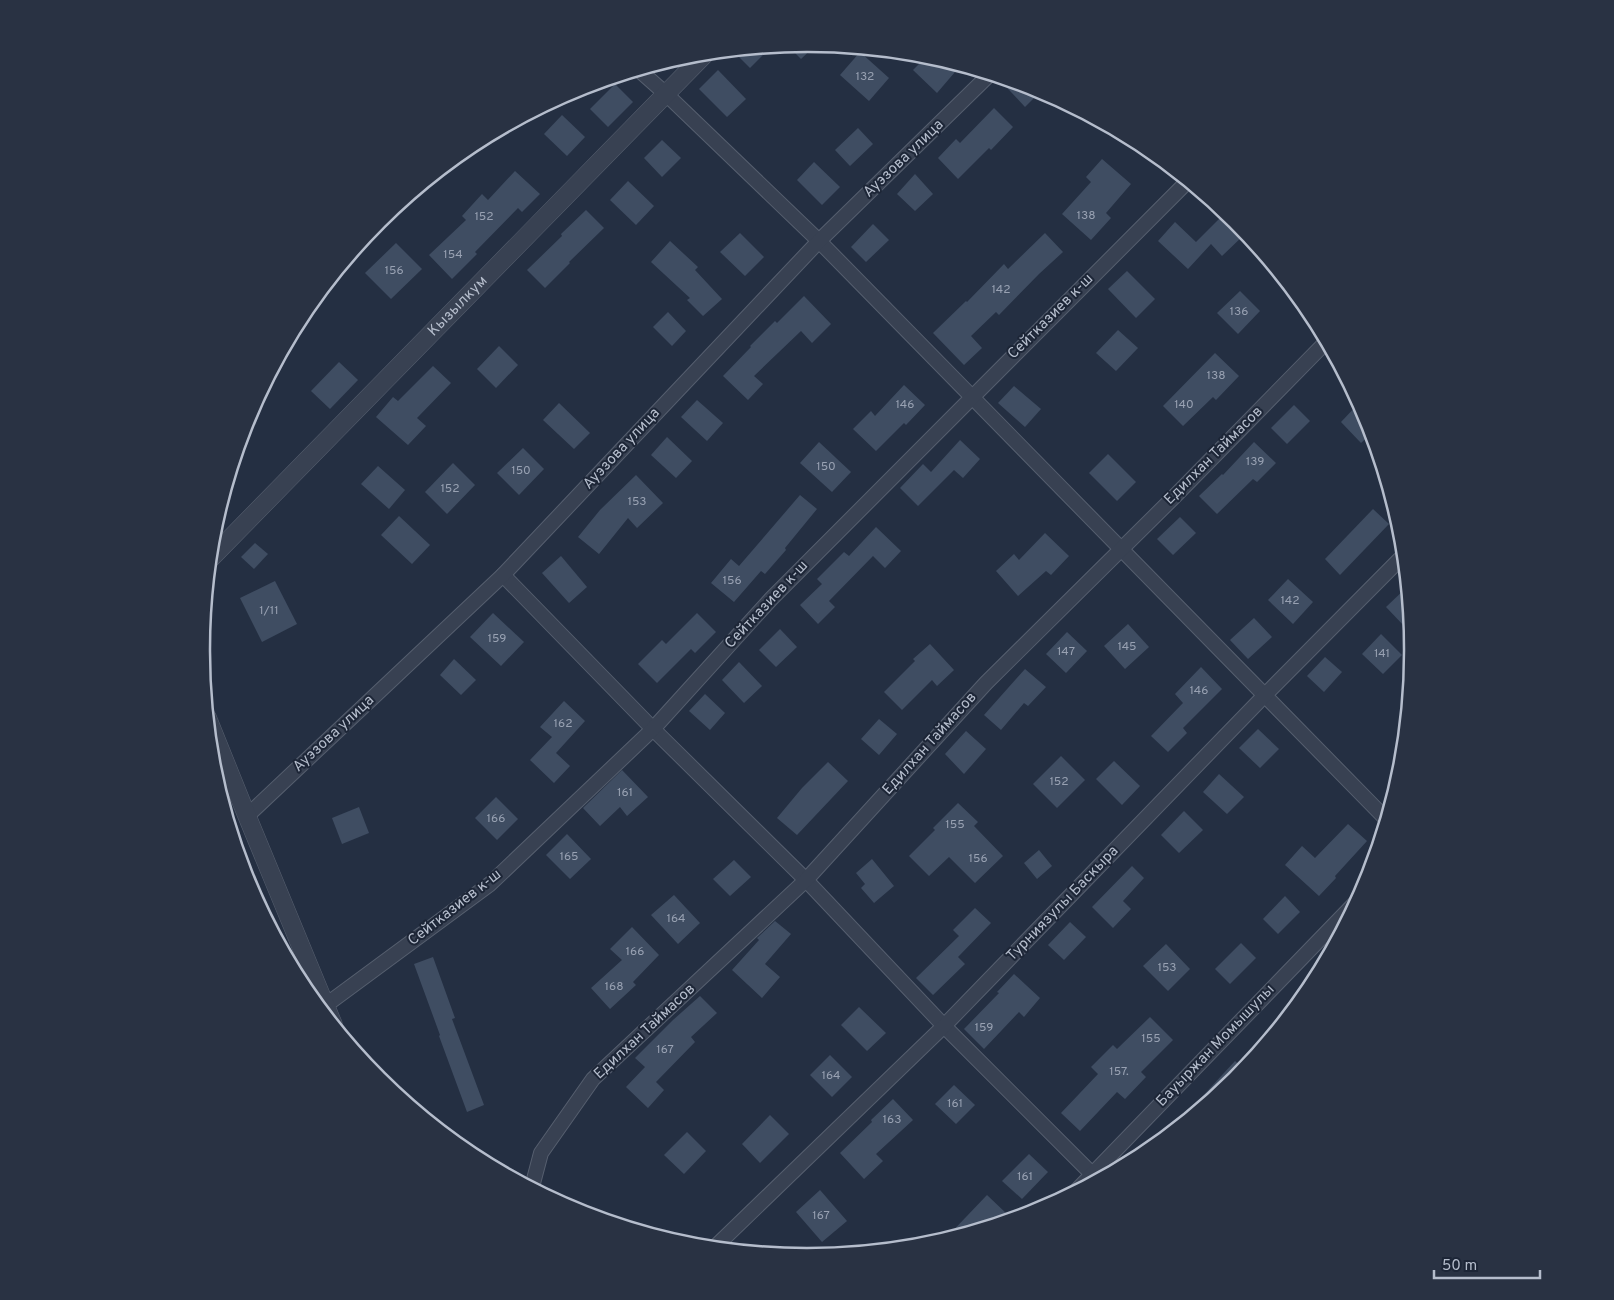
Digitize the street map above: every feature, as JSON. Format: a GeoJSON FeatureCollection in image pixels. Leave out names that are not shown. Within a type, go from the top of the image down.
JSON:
{"type":"FeatureCollection","features":[{"type":"Feature","properties":{"kind":"street","name":"Кызылкум"},"geometry":{"type":"LineString","coordinates":[[218,551],[696,63]]}},
{"type":"Feature","properties":{"kind":"street"},"geometry":{"type":"LineString","coordinates":[[645,75],[819,241],[1381,814]]}},
{"type":"Feature","properties":{"kind":"street","name":"Ауэзова улица"},"geometry":{"type":"LineString","coordinates":[[247,816],[502,575],[819,241],[984,80]]}},
{"type":"Feature","properties":{"kind":"street","name":"Сейтказиев к-ш"},"geometry":{"type":"LineString","coordinates":[[326,1005],[490,884],[653,729],[771,599],[1183,186]]}},
{"type":"Feature","properties":{"kind":"street","name":"Едилхан Таймасов"},"geometry":{"type":"LineString","coordinates":[[534,1181],[542,1153],[594,1079],[806,880],[986,683],[1122,549],[1321,347]]}},
{"type":"Feature","properties":{"kind":"street","name":"Турниязулы Баскыра"},"geometry":{"type":"LineString","coordinates":[[722,1241],[944,1026],[1265,695],[1397,562]]}},
{"type":"Feature","properties":{"kind":"street"},"geometry":{"type":"LineString","coordinates":[[502,575],[653,729],[806,880],[944,1026],[1093,1174]]}},
{"type":"Feature","properties":{"kind":"street"},"geometry":{"type":"LineString","coordinates":[[217,742],[247,816],[305,974]]}},
{"type":"Feature","properties":{"kind":"street","name":"Бауыржан Момышулы"},"geometry":{"type":"LineString","coordinates":[[1101,1170],[1341,918]]}},
{"type":"Feature","properties":{"kind":"building"},"geometry":{"type":"Polygon","coordinates":[[[808,52],[801,59],[795,53],[808,52]]]}},
{"type":"Feature","properties":{"kind":"building"},"geometry":{"type":"Polygon","coordinates":[[[764,54],[750,68],[739,57],[764,54]]]}},
{"type":"Feature","properties":{"kind":"building"},"geometry":{"type":"Polygon","coordinates":[[[857,55],[864,56],[889,78],[869,101],[840,75],[857,55]]]}},
{"type":"Feature","properties":{"kind":"building"},"geometry":{"type":"Polygon","coordinates":[[[920,63],[955,72],[937,93],[913,70],[920,63]]]}},
{"type":"Feature","properties":{"kind":"building"},"geometry":{"type":"Polygon","coordinates":[[[718,70],[746,99],[727,117],[699,89],[718,70]]]}},
{"type":"Feature","properties":{"kind":"building"},"geometry":{"type":"Polygon","coordinates":[[[615,84],[633,102],[608,127],[590,109],[615,84]]]}},
{"type":"Feature","properties":{"kind":"building"},"geometry":{"type":"Polygon","coordinates":[[[1006,87],[1035,97],[1025,107],[1006,87]]]}},
{"type":"Feature","properties":{"kind":"building"},"geometry":{"type":"Polygon","coordinates":[[[994,108],[1013,127],[991,150],[989,148],[958,179],[938,158],[956,139],[960,143],[994,108]]]}},
{"type":"Feature","properties":{"kind":"building"},"geometry":{"type":"Polygon","coordinates":[[[562,115],[585,137],[567,156],[544,134],[562,115]]]}},
{"type":"Feature","properties":{"kind":"building"},"geometry":{"type":"Polygon","coordinates":[[[858,128],[873,144],[850,166],[835,150],[858,128]]]}},
{"type":"Feature","properties":{"kind":"building"},"geometry":{"type":"Polygon","coordinates":[[[662,140],[681,158],[662,177],[644,158],[662,140]]]}},
{"type":"Feature","properties":{"kind":"building"},"geometry":{"type":"Polygon","coordinates":[[[1102,159],[1131,184],[1106,213],[1111,218],[1091,240],[1062,214],[1091,182],[1086,177],[1102,159]]]}},
{"type":"Feature","properties":{"kind":"building"},"geometry":{"type":"Polygon","coordinates":[[[814,162],[840,187],[822,205],[797,180],[814,162]]]}},
{"type":"Feature","properties":{"kind":"building"},"geometry":{"type":"Polygon","coordinates":[[[515,171],[540,194],[522,212],[518,208],[475,252],[477,254],[452,279],[429,255],[466,220],[462,216],[482,194],[488,200],[515,171]]]}},
{"type":"Feature","properties":{"kind":"building"},"geometry":{"type":"Polygon","coordinates":[[[915,174],[933,194],[915,211],[897,194],[915,174]]]}},
{"type":"Feature","properties":{"kind":"building"},"geometry":{"type":"Polygon","coordinates":[[[628,181],[654,206],[636,225],[610,200],[628,181]]]}},
{"type":"Feature","properties":{"kind":"building"},"geometry":{"type":"Polygon","coordinates":[[[586,210],[604,228],[545,288],[527,270],[586,210]]]}},
{"type":"Feature","properties":{"kind":"building"},"geometry":{"type":"Polygon","coordinates":[[[1219,219],[1240,239],[1222,256],[1211,244],[1188,269],[1158,241],[1175,222],[1196,242],[1219,219]]]}},
{"type":"Feature","properties":{"kind":"building"},"geometry":{"type":"Polygon","coordinates":[[[873,224],[889,240],[866,262],[851,247],[873,224]]]}},
{"type":"Feature","properties":{"kind":"building"},"geometry":{"type":"Polygon","coordinates":[[[740,233],[764,257],[745,276],[720,252],[740,233]]]}},
{"type":"Feature","properties":{"kind":"building"},"geometry":{"type":"Polygon","coordinates":[[[1045,233],[1063,252],[999,315],[996,312],[971,336],[982,348],[964,365],[933,333],[1004,264],[1008,269],[1045,233]]]}},
{"type":"Feature","properties":{"kind":"building"},"geometry":{"type":"Polygon","coordinates":[[[670,241],[698,267],[695,270],[722,299],[703,316],[687,300],[690,298],[651,262],[670,241]]]}},
{"type":"Feature","properties":{"kind":"building"},"geometry":{"type":"Polygon","coordinates":[[[396,243],[422,269],[391,299],[365,273],[396,243]]]}},
{"type":"Feature","properties":{"kind":"building"},"geometry":{"type":"Polygon","coordinates":[[[1127,271],[1155,299],[1136,318],[1108,289],[1127,271]]]}},
{"type":"Feature","properties":{"kind":"building"},"geometry":{"type":"Polygon","coordinates":[[[1240,291],[1260,311],[1238,334],[1217,313],[1240,291]]]}},
{"type":"Feature","properties":{"kind":"building"},"geometry":{"type":"Polygon","coordinates":[[[804,296],[831,324],[812,343],[801,331],[754,376],[763,384],[748,400],[723,376],[775,321],[777,323],[804,296]]]}},
{"type":"Feature","properties":{"kind":"building"},"geometry":{"type":"Polygon","coordinates":[[[668,312],[686,331],[672,346],[653,327],[668,312]]]}},
{"type":"Feature","properties":{"kind":"building"},"geometry":{"type":"Polygon","coordinates":[[[1118,330],[1138,348],[1116,371],[1096,353],[1118,330]]]}},
{"type":"Feature","properties":{"kind":"building"},"geometry":{"type":"Polygon","coordinates":[[[499,346],[518,365],[496,388],[477,369],[499,346]]]}},
{"type":"Feature","properties":{"kind":"building"},"geometry":{"type":"Polygon","coordinates":[[[1215,353],[1239,376],[1216,400],[1213,397],[1183,426],[1163,406],[1215,353]]]}},
{"type":"Feature","properties":{"kind":"building"},"geometry":{"type":"Polygon","coordinates":[[[339,362],[358,380],[330,409],[311,391],[339,362]]]}},
{"type":"Feature","properties":{"kind":"building"},"geometry":{"type":"Polygon","coordinates":[[[433,366],[451,383],[417,418],[426,426],[408,445],[376,417],[393,397],[398,401],[433,366]]]}},
{"type":"Feature","properties":{"kind":"building"},"geometry":{"type":"Polygon","coordinates":[[[904,385],[925,405],[906,425],[904,423],[876,451],[853,429],[871,411],[875,416],[904,385]]]}},
{"type":"Feature","properties":{"kind":"building"},"geometry":{"type":"Polygon","coordinates":[[[1014,386],[1041,409],[1025,427],[998,403],[1014,386]]]}},
{"type":"Feature","properties":{"kind":"building"},"geometry":{"type":"Polygon","coordinates":[[[697,400],[723,423],[707,441],[681,417],[697,400]]]}},
{"type":"Feature","properties":{"kind":"building"},"geometry":{"type":"Polygon","coordinates":[[[559,403],[590,433],[574,449],[543,420],[559,403]]]}},
{"type":"Feature","properties":{"kind":"building"},"geometry":{"type":"Polygon","coordinates":[[[1294,405],[1310,421],[1287,444],[1271,428],[1294,405]]]}},
{"type":"Feature","properties":{"kind":"building"},"geometry":{"type":"Polygon","coordinates":[[[1353,409],[1366,439],[1361,443],[1341,422],[1353,409]]]}},
{"type":"Feature","properties":{"kind":"building"},"geometry":{"type":"Polygon","coordinates":[[[667,437],[692,461],[676,478],[651,455],[667,437]]]}},
{"type":"Feature","properties":{"kind":"building"},"geometry":{"type":"Polygon","coordinates":[[[960,440],[980,459],[963,478],[954,470],[918,506],[900,488],[923,464],[931,472],[960,440]]]}},
{"type":"Feature","properties":{"kind":"building"},"geometry":{"type":"Polygon","coordinates":[[[819,442],[851,472],[832,492],[800,463],[819,442]]]}},
{"type":"Feature","properties":{"kind":"building"},"geometry":{"type":"Polygon","coordinates":[[[1254,442],[1276,463],[1257,482],[1253,479],[1217,514],[1199,496],[1223,475],[1254,442]]]}},
{"type":"Feature","properties":{"kind":"building"},"geometry":{"type":"Polygon","coordinates":[[[523,448],[544,469],[519,495],[497,473],[523,448]]]}},
{"type":"Feature","properties":{"kind":"building"},"geometry":{"type":"Polygon","coordinates":[[[1108,454],[1136,482],[1117,501],[1089,473],[1108,454]]]}},
{"type":"Feature","properties":{"kind":"building"},"geometry":{"type":"Polygon","coordinates":[[[453,463],[475,485],[447,514],[425,492],[453,463]]]}},
{"type":"Feature","properties":{"kind":"building"},"geometry":{"type":"Polygon","coordinates":[[[378,466],[405,490],[389,509],[361,484],[378,466]]]}},
{"type":"Feature","properties":{"kind":"building"},"geometry":{"type":"Polygon","coordinates":[[[636,475],[663,503],[637,528],[628,518],[599,554],[578,537],[600,510],[636,475]]]}},
{"type":"Feature","properties":{"kind":"building"},"geometry":{"type":"Polygon","coordinates":[[[800,495],[817,509],[765,574],[761,571],[734,602],[711,583],[731,559],[739,566],[800,495]]]}},
{"type":"Feature","properties":{"kind":"building"},"geometry":{"type":"Polygon","coordinates":[[[1373,509],[1389,524],[1340,575],[1325,559],[1373,509]]]}},
{"type":"Feature","properties":{"kind":"building"},"geometry":{"type":"Polygon","coordinates":[[[399,516],[430,545],[412,564],[381,535],[399,516]]]}},
{"type":"Feature","properties":{"kind":"building"},"geometry":{"type":"Polygon","coordinates":[[[1180,517],[1196,533],[1173,555],[1157,539],[1180,517]]]}},
{"type":"Feature","properties":{"kind":"building"},"geometry":{"type":"Polygon","coordinates":[[[876,527],[901,551],[885,568],[873,556],[829,601],[835,607],[818,624],[800,605],[822,584],[817,579],[844,552],[849,556],[876,527]]]}},
{"type":"Feature","properties":{"kind":"building"},"geometry":{"type":"Polygon","coordinates":[[[1045,533],[1069,556],[1051,575],[1046,571],[1018,596],[996,571],[1014,554],[1019,560],[1045,533]]]}},
{"type":"Feature","properties":{"kind":"building"},"geometry":{"type":"Polygon","coordinates":[[[255,543],[268,554],[254,569],[241,557],[255,543]]]}},
{"type":"Feature","properties":{"kind":"building"},"geometry":{"type":"Polygon","coordinates":[[[561,556],[587,587],[569,603],[542,573],[561,556]]]}},
{"type":"Feature","properties":{"kind":"building"},"geometry":{"type":"Polygon","coordinates":[[[1288,579],[1313,602],[1293,624],[1268,600],[1288,579]]]}},
{"type":"Feature","properties":{"kind":"building"},"geometry":{"type":"Polygon","coordinates":[[[275,581],[297,624],[262,642],[240,598],[275,581]]]}},
{"type":"Feature","properties":{"kind":"building"},"geometry":{"type":"Polygon","coordinates":[[[1401,593],[1403,625],[1386,607],[1401,593]]]}},
{"type":"Feature","properties":{"kind":"building"},"geometry":{"type":"Polygon","coordinates":[[[493,613],[524,642],[501,666],[470,637],[493,613]]]}},
{"type":"Feature","properties":{"kind":"building"},"geometry":{"type":"Polygon","coordinates":[[[697,613],[716,632],[695,653],[691,649],[657,683],[638,664],[662,640],[666,644],[697,613]]]}},
{"type":"Feature","properties":{"kind":"building"},"geometry":{"type":"Polygon","coordinates":[[[1254,618],[1272,637],[1248,659],[1230,640],[1254,618]]]}},
{"type":"Feature","properties":{"kind":"building"},"geometry":{"type":"Polygon","coordinates":[[[1128,624],[1149,647],[1125,669],[1104,646],[1128,624]]]}},
{"type":"Feature","properties":{"kind":"building"},"geometry":{"type":"Polygon","coordinates":[[[780,629],[797,647],[776,667],[759,650],[780,629]]]}},
{"type":"Feature","properties":{"kind":"building"},"geometry":{"type":"Polygon","coordinates":[[[1067,632],[1087,651],[1066,673],[1046,654],[1067,632]]]}},
{"type":"Feature","properties":{"kind":"building"},"geometry":{"type":"Polygon","coordinates":[[[1381,634],[1402,655],[1383,674],[1362,654],[1381,634]]]}},
{"type":"Feature","properties":{"kind":"building"},"geometry":{"type":"Polygon","coordinates":[[[930,644],[954,670],[937,686],[932,680],[902,710],[884,692],[915,661],[913,659],[930,644]]]}},
{"type":"Feature","properties":{"kind":"building"},"geometry":{"type":"Polygon","coordinates":[[[1325,657],[1342,672],[1324,692],[1307,676],[1325,657]]]}},
{"type":"Feature","properties":{"kind":"building"},"geometry":{"type":"Polygon","coordinates":[[[454,659],[476,680],[461,695],[440,675],[454,659]]]}},
{"type":"Feature","properties":{"kind":"building"},"geometry":{"type":"Polygon","coordinates":[[[739,662],[762,686],[744,703],[722,680],[739,662]]]}},
{"type":"Feature","properties":{"kind":"building"},"geometry":{"type":"Polygon","coordinates":[[[1201,667],[1222,689],[1183,728],[1187,733],[1168,752],[1151,736],[1183,703],[1175,694],[1201,667]]]}},
{"type":"Feature","properties":{"kind":"building"},"geometry":{"type":"Polygon","coordinates":[[[1025,669],[1046,687],[1028,706],[1024,703],[1001,730],[984,715],[1025,669]]]}},
{"type":"Feature","properties":{"kind":"building"},"geometry":{"type":"Polygon","coordinates":[[[705,694],[725,713],[710,730],[689,711],[705,694]]]}},
{"type":"Feature","properties":{"kind":"building"},"geometry":{"type":"Polygon","coordinates":[[[564,701],[585,721],[556,753],[570,766],[554,783],[530,760],[552,737],[540,727],[564,701]]]}},
{"type":"Feature","properties":{"kind":"building"},"geometry":{"type":"Polygon","coordinates":[[[879,719],[897,734],[879,755],[861,739],[879,719]]]}},
{"type":"Feature","properties":{"kind":"building"},"geometry":{"type":"Polygon","coordinates":[[[1258,729],[1279,749],[1260,768],[1239,748],[1258,729]]]}},
{"type":"Feature","properties":{"kind":"building"},"geometry":{"type":"Polygon","coordinates":[[[966,731],[986,749],[964,774],[945,754],[966,731]]]}},
{"type":"Feature","properties":{"kind":"building"},"geometry":{"type":"Polygon","coordinates":[[[1061,756],[1085,780],[1057,808],[1033,784],[1061,756]]]}},
{"type":"Feature","properties":{"kind":"building"},"geometry":{"type":"Polygon","coordinates":[[[1114,761],[1140,786],[1122,805],[1096,779],[1114,761]]]}},
{"type":"Feature","properties":{"kind":"building"},"geometry":{"type":"Polygon","coordinates":[[[828,762],[848,781],[797,835],[777,818],[802,788],[828,762]]]}},
{"type":"Feature","properties":{"kind":"building"},"geometry":{"type":"Polygon","coordinates":[[[622,770],[648,797],[627,816],[620,807],[600,826],[583,808],[622,770]]]}},
{"type":"Feature","properties":{"kind":"building"},"geometry":{"type":"Polygon","coordinates":[[[1219,774],[1244,797],[1227,814],[1203,792],[1219,774]]]}},
{"type":"Feature","properties":{"kind":"building"},"geometry":{"type":"Polygon","coordinates":[[[496,797],[518,819],[497,840],[475,818],[496,797]]]}},
{"type":"Feature","properties":{"kind":"building"},"geometry":{"type":"Polygon","coordinates":[[[958,803],[978,822],[974,826],[1003,856],[975,883],[949,857],[929,876],[909,856],[958,803]]]}},
{"type":"Feature","properties":{"kind":"building"},"geometry":{"type":"Polygon","coordinates":[[[359,807],[369,833],[342,844],[332,818],[359,807]]]}},
{"type":"Feature","properties":{"kind":"building"},"geometry":{"type":"Polygon","coordinates":[[[1184,811],[1203,830],[1179,853],[1161,835],[1184,811]]]}},
{"type":"Feature","properties":{"kind":"building"},"geometry":{"type":"Polygon","coordinates":[[[1348,824],[1367,841],[1319,896],[1285,865],[1302,846],[1315,858],[1348,824]]]}},
{"type":"Feature","properties":{"kind":"building"},"geometry":{"type":"Polygon","coordinates":[[[567,834],[591,859],[570,879],[546,855],[567,834]]]}},
{"type":"Feature","properties":{"kind":"building"},"geometry":{"type":"Polygon","coordinates":[[[1039,850],[1052,866],[1037,879],[1024,863],[1039,850]]]}},
{"type":"Feature","properties":{"kind":"building"},"geometry":{"type":"Polygon","coordinates":[[[872,859],[894,886],[874,903],[861,888],[865,884],[856,873],[872,859]]]}},
{"type":"Feature","properties":{"kind":"building"},"geometry":{"type":"Polygon","coordinates":[[[734,860],[751,877],[730,896],[713,879],[734,860]]]}},
{"type":"Feature","properties":{"kind":"building"},"geometry":{"type":"Polygon","coordinates":[[[1132,866],[1144,878],[1123,901],[1131,909],[1113,928],[1092,907],[1132,866]]]}},
{"type":"Feature","properties":{"kind":"building"},"geometry":{"type":"Polygon","coordinates":[[[674,895],[700,923],[678,944],[651,915],[674,895]]]}},
{"type":"Feature","properties":{"kind":"building"},"geometry":{"type":"Polygon","coordinates":[[[1285,896],[1300,912],[1278,934],[1263,919],[1285,896]]]}},
{"type":"Feature","properties":{"kind":"building"},"geometry":{"type":"Polygon","coordinates":[[[975,908],[991,923],[958,957],[965,964],[933,995],[916,978],[959,936],[953,930],[975,908]]]}},
{"type":"Feature","properties":{"kind":"building"},"geometry":{"type":"Polygon","coordinates":[[[775,921],[791,934],[765,964],[780,977],[762,998],[732,970],[759,940],[757,938],[775,921]]]}},
{"type":"Feature","properties":{"kind":"building"},"geometry":{"type":"Polygon","coordinates":[[[1070,922],[1086,937],[1064,960],[1048,945],[1070,922]]]}},
{"type":"Feature","properties":{"kind":"building"},"geometry":{"type":"Polygon","coordinates":[[[632,927],[659,955],[633,982],[636,985],[610,1009],[591,988],[622,960],[610,949],[632,927]]]}},
{"type":"Feature","properties":{"kind":"building"},"geometry":{"type":"Polygon","coordinates":[[[1241,943],[1256,958],[1230,984],[1215,969],[1241,943]]]}},
{"type":"Feature","properties":{"kind":"building"},"geometry":{"type":"Polygon","coordinates":[[[1166,944],[1190,969],[1168,991],[1143,966],[1166,944]]]}},
{"type":"Feature","properties":{"kind":"building"},"geometry":{"type":"Polygon","coordinates":[[[433,957],[455,1018],[452,1019],[484,1105],[467,1112],[414,964],[433,957]]]}},
{"type":"Feature","properties":{"kind":"building"},"geometry":{"type":"Polygon","coordinates":[[[1014,974],[1040,998],[1024,1017],[1019,1012],[984,1049],[964,1029],[999,993],[997,992],[1014,974]]]}},
{"type":"Feature","properties":{"kind":"building"},"geometry":{"type":"Polygon","coordinates":[[[700,996],[717,1013],[691,1037],[695,1042],[656,1082],[664,1090],[648,1108],[626,1087],[645,1067],[635,1058],[700,996]]]}},
{"type":"Feature","properties":{"kind":"building"},"geometry":{"type":"Polygon","coordinates":[[[859,1007],[886,1033],[867,1051],[841,1025],[859,1007]]]}},
{"type":"Feature","properties":{"kind":"building"},"geometry":{"type":"Polygon","coordinates":[[[1150,1017],[1173,1040],[1141,1072],[1146,1077],[1125,1099],[1117,1092],[1080,1131],[1061,1113],[1098,1074],[1091,1067],[1113,1045],[1117,1049],[1150,1017]]]}},
{"type":"Feature","properties":{"kind":"building"},"geometry":{"type":"Polygon","coordinates":[[[830,1055],[852,1077],[832,1097],[810,1075],[830,1055]]]}},
{"type":"Feature","properties":{"kind":"building"},"geometry":{"type":"Polygon","coordinates":[[[1235,1061],[1237,1063],[1201,1099],[1235,1061]]]}},
{"type":"Feature","properties":{"kind":"building"},"geometry":{"type":"Polygon","coordinates":[[[954,1085],[975,1105],[956,1124],[935,1104],[954,1085]]]}},
{"type":"Feature","properties":{"kind":"building"},"geometry":{"type":"Polygon","coordinates":[[[893,1099],[913,1120],[876,1154],[883,1161],[864,1179],[840,1153],[893,1099]]]}},
{"type":"Feature","properties":{"kind":"building"},"geometry":{"type":"Polygon","coordinates":[[[770,1115],[789,1134],[760,1163],[742,1144],[770,1115]]]}},
{"type":"Feature","properties":{"kind":"building"},"geometry":{"type":"Polygon","coordinates":[[[687,1132],[706,1151],[684,1174],[664,1155],[687,1132]]]}},
{"type":"Feature","properties":{"kind":"building"},"geometry":{"type":"Polygon","coordinates":[[[1029,1154],[1048,1172],[1022,1199],[1002,1181],[1029,1154]]]}},
{"type":"Feature","properties":{"kind":"building"},"geometry":{"type":"Polygon","coordinates":[[[820,1190],[847,1221],[822,1242],[796,1212],[820,1190]]]}},
{"type":"Feature","properties":{"kind":"building"},"geometry":{"type":"Polygon","coordinates":[[[987,1195],[1006,1213],[999,1216],[955,1229],[987,1195]]]}}]}
